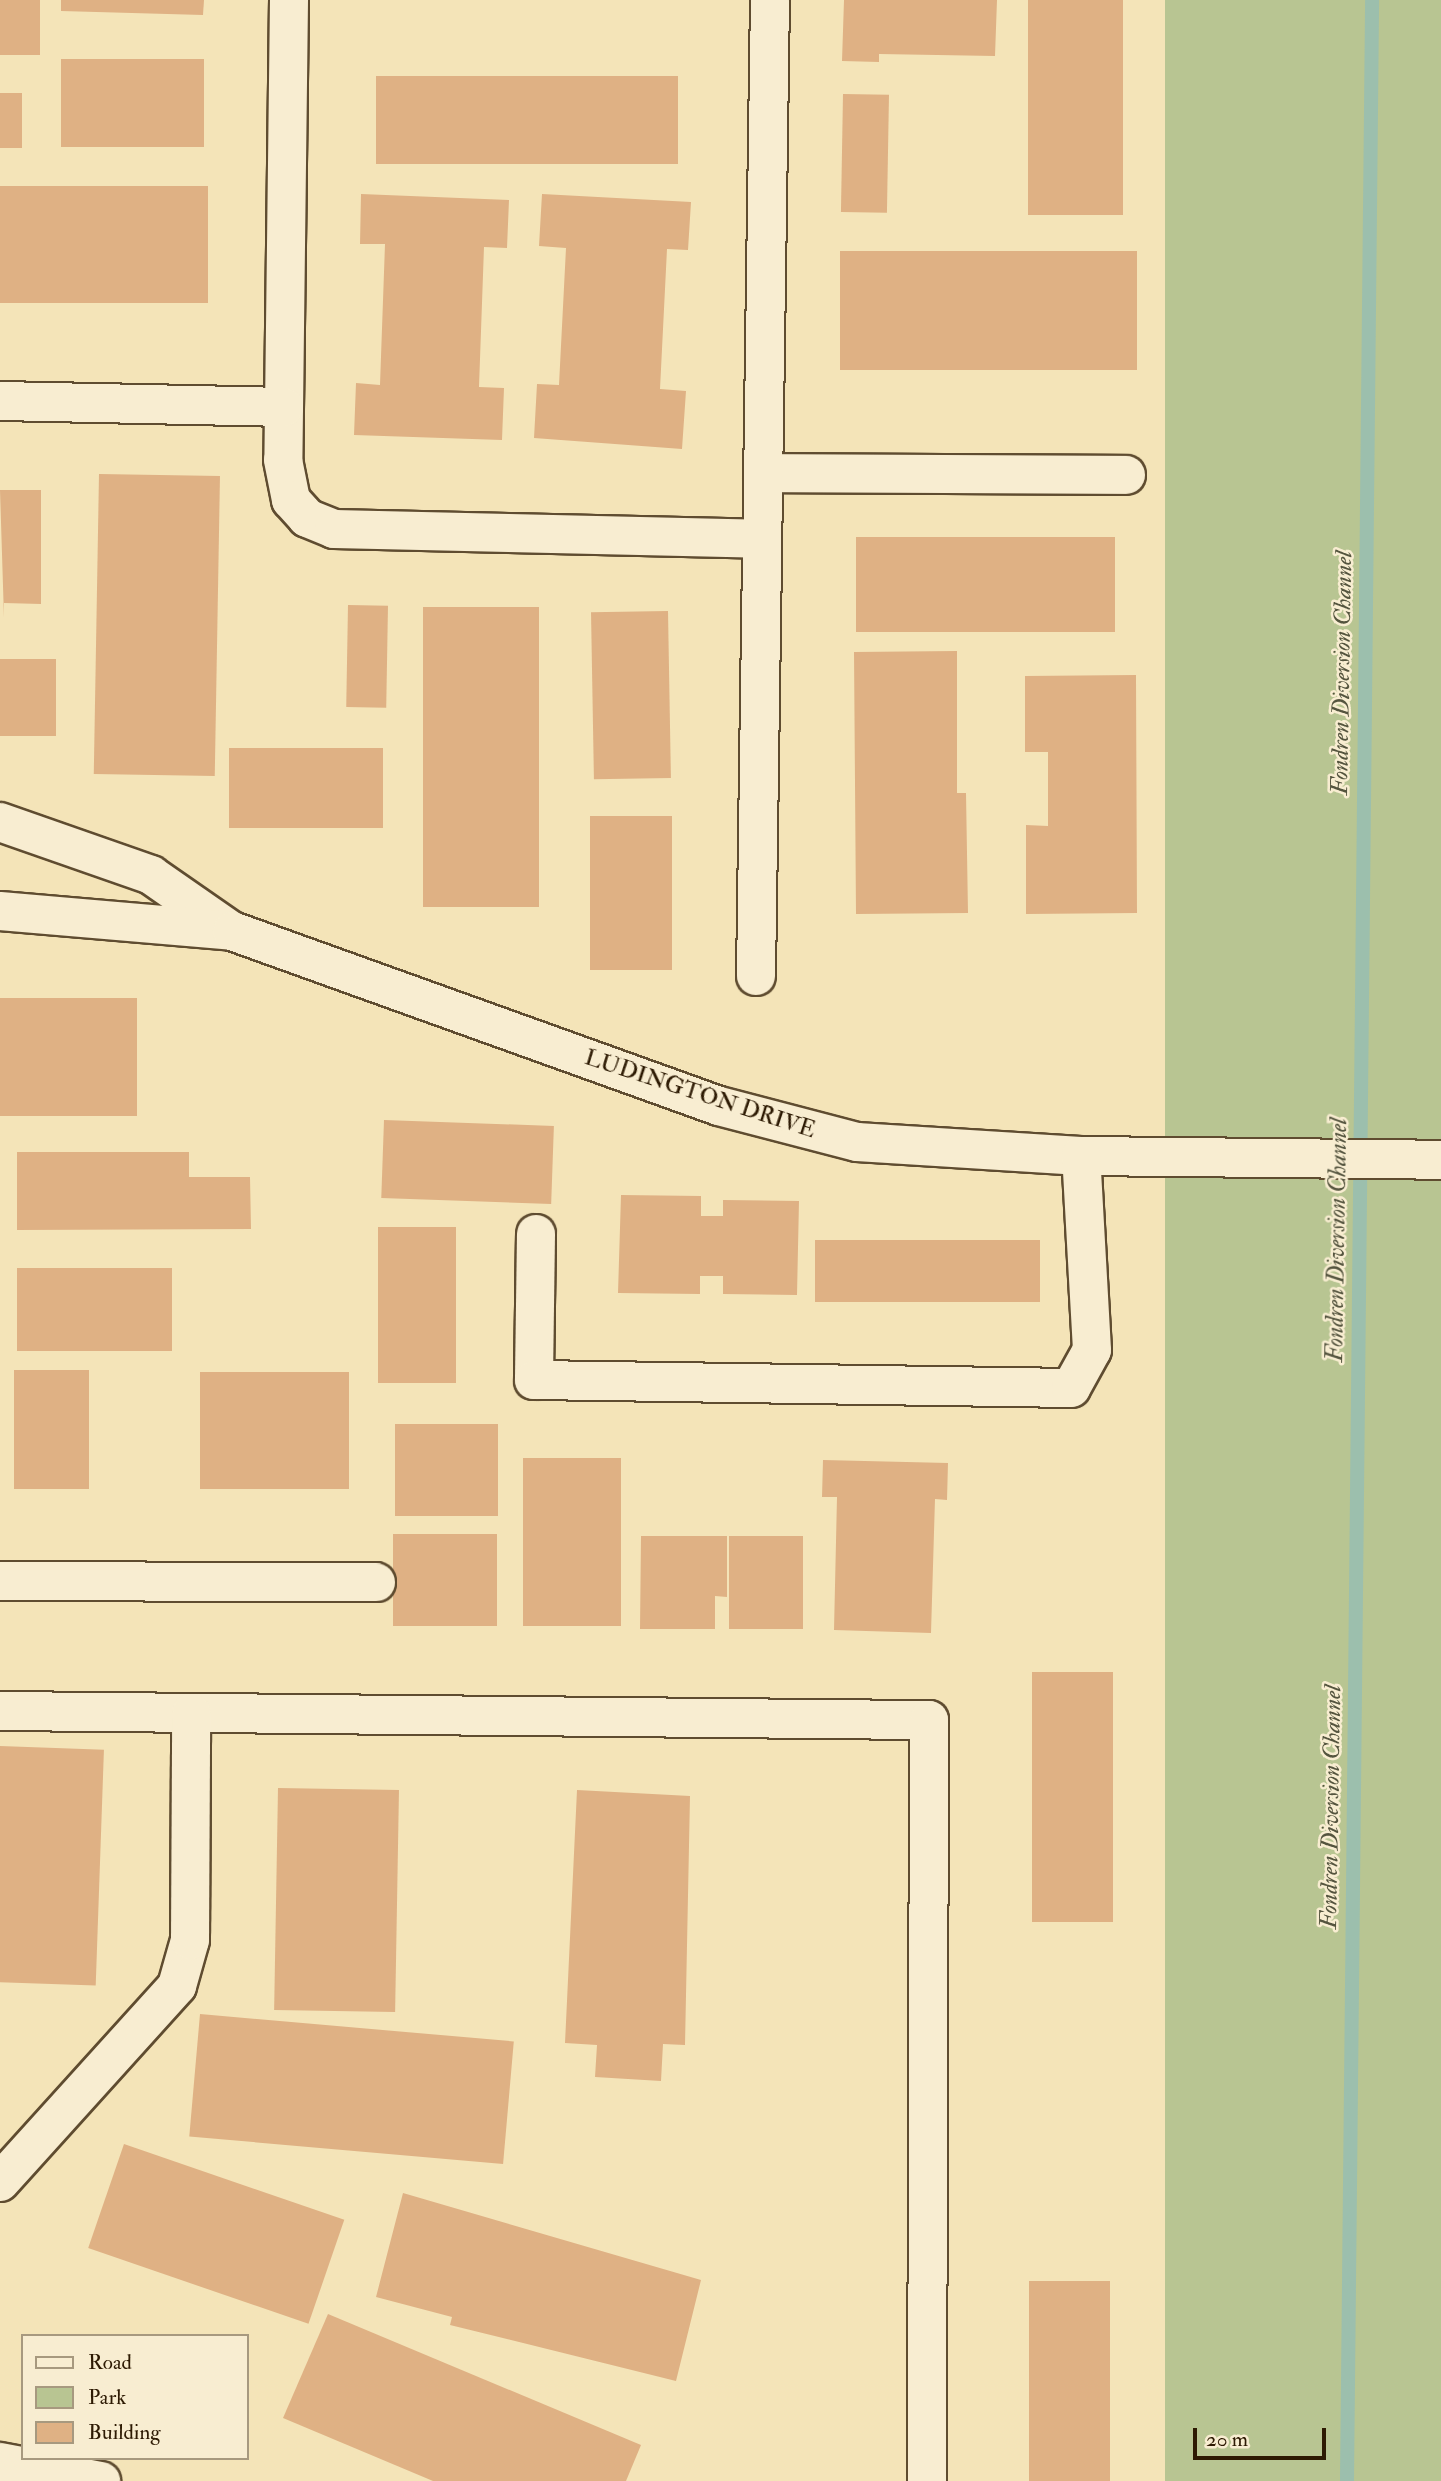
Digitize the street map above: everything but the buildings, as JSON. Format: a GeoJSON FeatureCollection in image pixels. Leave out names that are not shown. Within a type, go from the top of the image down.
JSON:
{"type":"FeatureCollection","features":[{"type":"Feature","properties":{"kind":"street"},"geometry":{"type":"LineString","coordinates":[[289,0],[284,407],[291,500],[307,517],[334,529],[760,539]]}},
{"type":"Feature","properties":{"kind":"street"},"geometry":{"type":"LineString","coordinates":[[756,976],[760,539],[770,0]]}},
{"type":"Feature","properties":{"kind":"street"},"geometry":{"type":"LineString","coordinates":[[0,401],[284,407]]}},
{"type":"Feature","properties":{"kind":"street"},"geometry":{"type":"LineString","coordinates":[[763,473],[1126,475]]}},
{"type":"Feature","properties":{"kind":"street","name":"LUDINGTON DRIVE"},"geometry":{"type":"LineString","coordinates":[[0,822],[150,875],[232,931]]}},
{"type":"Feature","properties":{"kind":"street","name":"LUDINGTON DRIVE"},"geometry":{"type":"LineString","coordinates":[[0,911],[232,931],[793,1128],[920,1151],[1081,1156],[1441,1160]]}},
{"type":"Feature","properties":{"kind":"street"},"geometry":{"type":"LineString","coordinates":[[536,1234],[534,1380],[1071,1388],[1092,1350],[1081,1156]]}},
{"type":"Feature","properties":{"kind":"street"},"geometry":{"type":"LineString","coordinates":[[0,1581],[376,1582]]}},
{"type":"Feature","properties":{"kind":"street"},"geometry":{"type":"LineString","coordinates":[[0,1711],[929,1720],[927,2481]]}},
{"type":"Feature","properties":{"kind":"street"},"geometry":{"type":"LineString","coordinates":[[0,2182],[177,1986],[190,1940],[191,1713]]}},
{"type":"Feature","properties":{"kind":"street"},"geometry":{"type":"LineString","coordinates":[[0,2462],[101,2481]]}},
{"type":"Feature","properties":{"kind":"green space"},"geometry":{"type":"Polygon","coordinates":[[[1165,0],[1441,0],[1441,2481],[1165,2481],[1165,0]]]}},
{"type":"Feature","properties":{"kind":"waterway","name":"Fondren Diversion Channel"},"geometry":{"type":"LineString","coordinates":[[1347,2481],[1372,0]]}}]}
